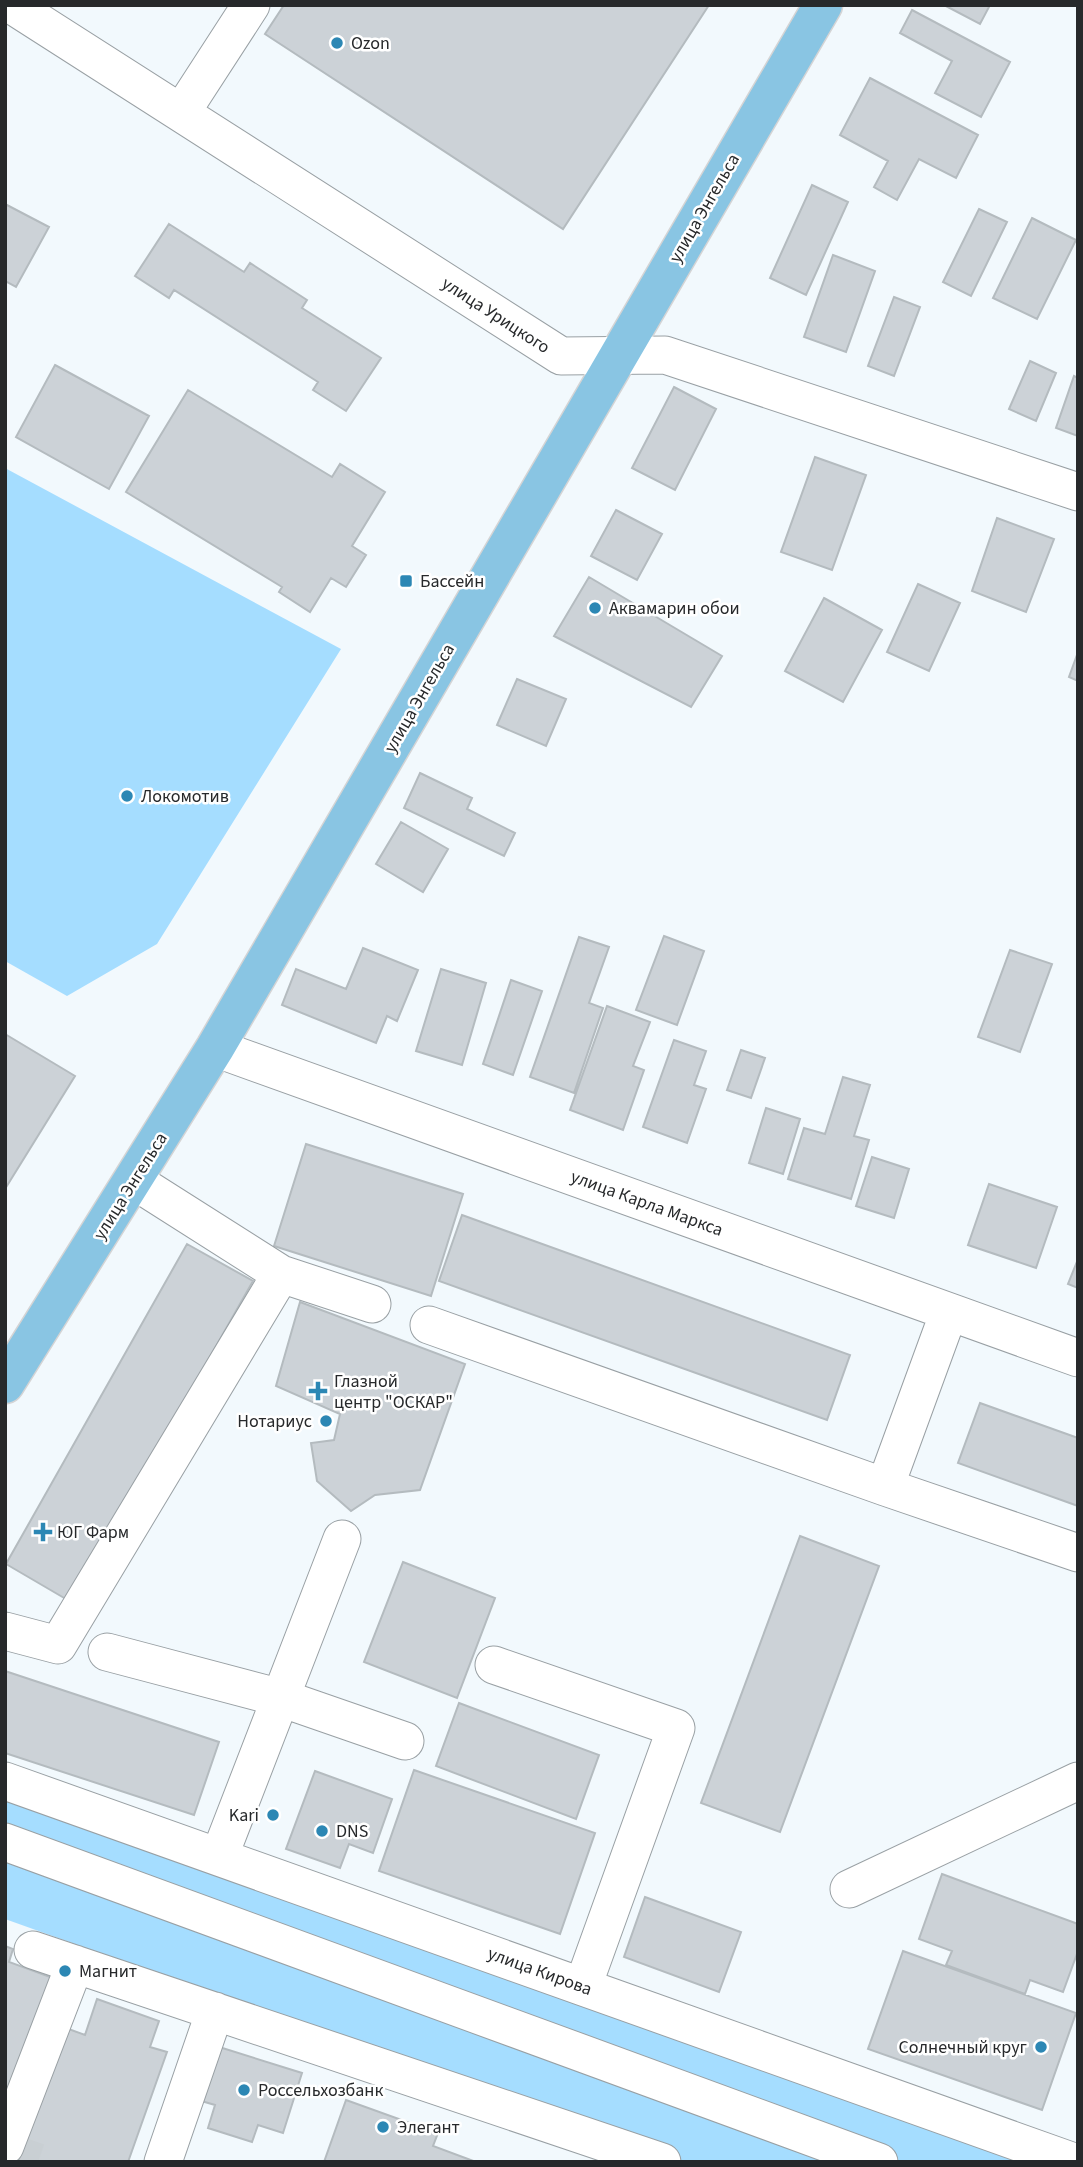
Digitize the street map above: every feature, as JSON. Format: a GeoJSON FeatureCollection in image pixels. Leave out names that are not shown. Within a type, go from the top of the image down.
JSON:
{"type":"FeatureCollection","features":[{"type":"Feature","properties":{"kind":"main road","name":"улица Энгельса"},"geometry":{"type":"LineString","coordinates":[[5,1384],[215,1048],[823,5]]}},
{"type":"Feature","properties":{"kind":"street","name":"улица Урицкого"},"geometry":{"type":"LineString","coordinates":[[12,5],[561,356],[665,355],[1078,492]]}},
{"type":"Feature","properties":{"kind":"street"},"geometry":{"type":"LineString","coordinates":[[181,113],[251,5]]}},
{"type":"Feature","properties":{"kind":"street","name":"улица Карла Маркса"},"geometry":{"type":"LineString","coordinates":[[215,1048],[1078,1358]]}},
{"type":"Feature","properties":{"kind":"street"},"geometry":{"type":"LineString","coordinates":[[133,1180],[281,1274],[372,1304]]}},
{"type":"Feature","properties":{"kind":"street"},"geometry":{"type":"LineString","coordinates":[[5,1632],[58,1645],[281,1274]]}},
{"type":"Feature","properties":{"kind":"street"},"geometry":{"type":"LineString","coordinates":[[885,1487],[949,1312]]}},
{"type":"Feature","properties":{"kind":"street"},"geometry":{"type":"LineString","coordinates":[[429,1325],[1078,1553]]}},
{"type":"Feature","properties":{"kind":"street"},"geometry":{"type":"LineString","coordinates":[[219,1857],[342,1539]]}},
{"type":"Feature","properties":{"kind":"street"},"geometry":{"type":"LineString","coordinates":[[107,1652],[281,1698],[405,1741]]}},
{"type":"Feature","properties":{"kind":"street"},"geometry":{"type":"LineString","coordinates":[[494,1665],[676,1728],[583,1986]]}},
{"type":"Feature","properties":{"kind":"street","name":"улица Кирова"},"geometry":{"type":"LineString","coordinates":[[5,1781],[1074,2162]]}},
{"type":"Feature","properties":{"kind":"street"},"geometry":{"type":"LineString","coordinates":[[849,1889],[1078,1781]]}},
{"type":"Feature","properties":{"kind":"street"},"geometry":{"type":"LineString","coordinates":[[5,1842],[879,2162]]}},
{"type":"Feature","properties":{"kind":"street"},"geometry":{"type":"LineString","coordinates":[[33,1950],[662,2162]]}},
{"type":"Feature","properties":{"kind":"street"},"geometry":{"type":"LineString","coordinates":[[10,2142],[75,1964]]}},
{"type":"Feature","properties":{"kind":"street"},"geometry":{"type":"LineString","coordinates":[[163,2162],[215,2011]]}},
{"type":"Feature","properties":{"kind":"shaded area","name":"Локомотив"},"geometry":{"type":"Polygon","coordinates":[[[5,468],[341,649],[157,944],[67,996],[5,961],[5,468]]]}},
{"type":"Feature","properties":{"kind":"shaded area"},"geometry":{"type":"Polygon","coordinates":[[[5,1792],[1060,2162],[684,2162],[5,1919],[5,1792]]]}},
{"type":"Feature","properties":{"kind":"building"},"geometry":{"type":"Polygon","coordinates":[[[284,5],[709,5],[563,229],[265,34],[284,5]]]}},
{"type":"Feature","properties":{"kind":"building"},"geometry":{"type":"Polygon","coordinates":[[[944,5],[990,5],[980,24],[944,5]]]}},
{"type":"Feature","properties":{"kind":"building"},"geometry":{"type":"Polygon","coordinates":[[[912,10],[1010,62],[981,117],[935,93],[952,61],[900,33],[912,10]]]}},
{"type":"Feature","properties":{"kind":"building"},"geometry":{"type":"Polygon","coordinates":[[[870,78],[978,135],[956,178],[919,159],[897,200],[874,187],[888,161],[840,135],[870,78]]]}},
{"type":"Feature","properties":{"kind":"building"},"geometry":{"type":"Polygon","coordinates":[[[812,185],[848,202],[806,295],[770,278],[812,185]]]}},
{"type":"Feature","properties":{"kind":"building"},"geometry":{"type":"Polygon","coordinates":[[[5,204],[49,227],[16,287],[5,281],[5,204]]]}},
{"type":"Feature","properties":{"kind":"building"},"geometry":{"type":"Polygon","coordinates":[[[979,209],[1007,222],[971,296],[943,282],[979,209]]]}},
{"type":"Feature","properties":{"kind":"building"},"geometry":{"type":"Polygon","coordinates":[[[1032,218],[1076,240],[1037,319],[993,298],[1032,218]]]}},
{"type":"Feature","properties":{"kind":"building"},"geometry":{"type":"Polygon","coordinates":[[[169,224],[244,272],[250,263],[307,300],[302,308],[381,358],[346,411],[313,390],[318,382],[174,290],[169,298],[135,276],[169,224]]]}},
{"type":"Feature","properties":{"kind":"building"},"geometry":{"type":"Polygon","coordinates":[[[833,255],[875,271],[846,352],[804,337],[833,255]]]}},
{"type":"Feature","properties":{"kind":"building"},"geometry":{"type":"Polygon","coordinates":[[[894,297],[920,307],[894,376],[868,366],[894,297]]]}},
{"type":"Feature","properties":{"kind":"building"},"geometry":{"type":"Polygon","coordinates":[[[1030,361],[1056,373],[1036,421],[1009,409],[1030,361]]]}},
{"type":"Feature","properties":{"kind":"building"},"geometry":{"type":"Polygon","coordinates":[[[55,365],[149,416],[109,489],[16,437],[55,365]]]}},
{"type":"Feature","properties":{"kind":"building"},"geometry":{"type":"Polygon","coordinates":[[[1074,376],[1078,378],[1078,436],[1056,428],[1074,376]]]}},
{"type":"Feature","properties":{"kind":"building"},"geometry":{"type":"Polygon","coordinates":[[[674,387],[716,409],[675,490],[632,468],[674,387]]]}},
{"type":"Feature","properties":{"kind":"building"},"geometry":{"type":"Polygon","coordinates":[[[188,390],[332,477],[340,464],[385,492],[352,546],[366,555],[346,587],[331,578],[310,612],[279,592],[282,587],[126,492],[188,390]]]}},
{"type":"Feature","properties":{"kind":"building"},"geometry":{"type":"Polygon","coordinates":[[[815,457],[866,475],[832,570],[781,552],[815,457]]]}},
{"type":"Feature","properties":{"kind":"building"},"geometry":{"type":"Polygon","coordinates":[[[616,510],[662,534],[637,580],[591,556],[616,510]]]}},
{"type":"Feature","properties":{"kind":"building"},"geometry":{"type":"Polygon","coordinates":[[[997,518],[1054,539],[1026,612],[972,591],[997,518]]]}},
{"type":"Feature","properties":{"kind":"building"},"geometry":{"type":"Polygon","coordinates":[[[589,577],[722,656],[691,707],[554,636],[589,577]]]}},
{"type":"Feature","properties":{"kind":"building"},"geometry":{"type":"Polygon","coordinates":[[[918,584],[960,603],[929,671],[887,652],[918,584]]]}},
{"type":"Feature","properties":{"kind":"building"},"geometry":{"type":"Polygon","coordinates":[[[824,598],[882,630],[843,702],[785,671],[824,598]]]}},
{"type":"Feature","properties":{"kind":"building"},"geometry":{"type":"Polygon","coordinates":[[[1078,652],[1078,681],[1069,677],[1078,652]]]}},
{"type":"Feature","properties":{"kind":"building"},"geometry":{"type":"Polygon","coordinates":[[[517,679],[566,699],[546,746],[497,725],[517,679]]]}},
{"type":"Feature","properties":{"kind":"building"},"geometry":{"type":"Polygon","coordinates":[[[420,773],[472,798],[467,809],[515,833],[504,856],[404,808],[420,773]]]}},
{"type":"Feature","properties":{"kind":"building"},"geometry":{"type":"Polygon","coordinates":[[[401,822],[448,849],[423,892],[376,864],[401,822]]]}},
{"type":"Feature","properties":{"kind":"building"},"geometry":{"type":"Polygon","coordinates":[[[664,936],[704,951],[677,1025],[636,1010],[664,936]]]}},
{"type":"Feature","properties":{"kind":"building"},"geometry":{"type":"Polygon","coordinates":[[[579,937],[609,947],[589,1003],[603,1008],[574,1093],[530,1077],[579,937]]]}},
{"type":"Feature","properties":{"kind":"building"},"geometry":{"type":"Polygon","coordinates":[[[363,948],[418,970],[397,1021],[387,1016],[376,1043],[282,1005],[296,969],[346,989],[363,948]]]}},
{"type":"Feature","properties":{"kind":"building"},"geometry":{"type":"Polygon","coordinates":[[[1010,950],[1052,964],[1020,1052],[978,1037],[1010,950]]]}},
{"type":"Feature","properties":{"kind":"building"},"geometry":{"type":"Polygon","coordinates":[[[441,969],[486,983],[462,1065],[416,1051],[441,969]]]}},
{"type":"Feature","properties":{"kind":"building"},"geometry":{"type":"Polygon","coordinates":[[[511,980],[542,991],[513,1075],[483,1064],[511,980]]]}},
{"type":"Feature","properties":{"kind":"building"},"geometry":{"type":"Polygon","coordinates":[[[607,1006],[650,1022],[633,1066],[644,1070],[623,1130],[570,1110],[607,1006]]]}},
{"type":"Feature","properties":{"kind":"building"},"geometry":{"type":"Polygon","coordinates":[[[5,1034],[75,1076],[5,1189],[5,1034]]]}},
{"type":"Feature","properties":{"kind":"building"},"geometry":{"type":"Polygon","coordinates":[[[674,1040],[706,1051],[694,1085],[706,1089],[687,1143],[643,1127],[674,1040]]]}},
{"type":"Feature","properties":{"kind":"building"},"geometry":{"type":"Polygon","coordinates":[[[741,1050],[765,1058],[751,1098],[727,1090],[741,1050]]]}},
{"type":"Feature","properties":{"kind":"building"},"geometry":{"type":"Polygon","coordinates":[[[843,1077],[870,1085],[854,1136],[869,1140],[851,1199],[788,1179],[804,1128],[825,1134],[843,1077]]]}},
{"type":"Feature","properties":{"kind":"building"},"geometry":{"type":"Polygon","coordinates":[[[766,1108],[800,1119],[783,1174],[749,1163],[766,1108]]]}},
{"type":"Feature","properties":{"kind":"building"},"geometry":{"type":"Polygon","coordinates":[[[306,1144],[463,1194],[431,1296],[274,1246],[306,1144]]]}},
{"type":"Feature","properties":{"kind":"building"},"geometry":{"type":"Polygon","coordinates":[[[872,1157],[909,1169],[894,1218],[856,1206],[872,1157]]]}},
{"type":"Feature","properties":{"kind":"building"},"geometry":{"type":"Polygon","coordinates":[[[989,1184],[1057,1207],[1036,1268],[968,1245],[989,1184]]]}},
{"type":"Feature","properties":{"kind":"building"},"geometry":{"type":"Polygon","coordinates":[[[462,1215],[850,1355],[827,1420],[439,1281],[462,1215]]]}},
{"type":"Feature","properties":{"kind":"building"},"geometry":{"type":"Polygon","coordinates":[[[187,1244],[253,1281],[71,1602],[6,1564],[187,1244]]]}},
{"type":"Feature","properties":{"kind":"building"},"geometry":{"type":"Polygon","coordinates":[[[1078,1259],[1078,1288],[1068,1284],[1078,1259]]]}},
{"type":"Feature","properties":{"kind":"building"},"geometry":{"type":"Polygon","coordinates":[[[300,1302],[465,1364],[420,1490],[375,1495],[351,1511],[317,1481],[311,1443],[334,1440],[340,1414],[276,1386],[300,1302]]]}},
{"type":"Feature","properties":{"kind":"building"},"geometry":{"type":"Polygon","coordinates":[[[980,1403],[1078,1438],[1078,1506],[958,1463],[980,1403]]]}},
{"type":"Feature","properties":{"kind":"building"},"geometry":{"type":"Polygon","coordinates":[[[800,1536],[879,1566],[780,1832],[701,1803],[800,1536]]]}},
{"type":"Feature","properties":{"kind":"building"},"geometry":{"type":"Polygon","coordinates":[[[403,1562],[495,1598],[457,1698],[364,1662],[403,1562]]]}},
{"type":"Feature","properties":{"kind":"building"},"geometry":{"type":"Polygon","coordinates":[[[5,1671],[219,1742],[194,1815],[5,1753],[5,1671]]]}},
{"type":"Feature","properties":{"kind":"building"},"geometry":{"type":"Polygon","coordinates":[[[459,1703],[599,1755],[576,1819],[436,1766],[459,1703]]]}},
{"type":"Feature","properties":{"kind":"building"},"geometry":{"type":"Polygon","coordinates":[[[414,1770],[595,1833],[560,1934],[379,1871],[414,1770]]]}},
{"type":"Feature","properties":{"kind":"building"},"geometry":{"type":"Polygon","coordinates":[[[315,1771],[392,1799],[373,1853],[349,1844],[340,1868],[286,1849],[315,1771]]]}},
{"type":"Feature","properties":{"kind":"building"},"geometry":{"type":"Polygon","coordinates":[[[942,1874],[1078,1924],[1078,1951],[1063,1992],[1030,1980],[1025,1994],[946,1965],[952,1951],[919,1939],[942,1874]]]}},
{"type":"Feature","properties":{"kind":"building"},"geometry":{"type":"Polygon","coordinates":[[[645,1897],[741,1932],[719,1992],[624,1957],[645,1897]]]}},
{"type":"Feature","properties":{"kind":"building"},"geometry":{"type":"Polygon","coordinates":[[[5,1946],[13,1949],[9,1962],[53,1978],[5,2111],[5,1946]]]}},
{"type":"Feature","properties":{"kind":"building"},"geometry":{"type":"Polygon","coordinates":[[[903,1951],[1076,2013],[1042,2110],[868,2049],[903,1951]]]}},
{"type":"Feature","properties":{"kind":"building"},"geometry":{"type":"Polygon","coordinates":[[[97,1999],[159,2021],[150,2047],[167,2052],[128,2162],[19,2162],[66,2028],[85,2035],[97,1999]]]}},
{"type":"Feature","properties":{"kind":"building"},"geometry":{"type":"Polygon","coordinates":[[[216,2046],[302,2073],[283,2133],[258,2125],[252,2142],[208,2128],[215,2105],[198,2100],[216,2046]]]}},
{"type":"Feature","properties":{"kind":"building"},"geometry":{"type":"Polygon","coordinates":[[[346,2100],[438,2133],[433,2146],[476,2162],[324,2162],[346,2100]]]}},
{"type":"Feature","properties":{"kind":"tunnel"},"geometry":{"type":"LineString","coordinates":[[21,2156],[38,2162]]}},
{"type":"Feature","properties":{"kind":"place","name":"Ozon"},"geometry":{"type":"Point","coordinates":[337,43]}},
{"type":"Feature","properties":{"kind":"place","name":"Бассейн"},"geometry":{"type":"Point","coordinates":[406,581]}},
{"type":"Feature","properties":{"kind":"place","name":"Аквамарин обои"},"geometry":{"type":"Point","coordinates":[595,608]}},
{"type":"Feature","properties":{"kind":"place","name":"Локомотив"},"geometry":{"type":"Point","coordinates":[127,796]}},
{"type":"Feature","properties":{"kind":"place","name":"Глазной центр \"ОСКАР\""},"geometry":{"type":"Point","coordinates":[318,1391]}},
{"type":"Feature","properties":{"kind":"place","name":"Нотариус"},"geometry":{"type":"Point","coordinates":[326,1421]}},
{"type":"Feature","properties":{"kind":"place","name":"ЮГ Фарм"},"geometry":{"type":"Point","coordinates":[43,1532]}},
{"type":"Feature","properties":{"kind":"place","name":"Kari"},"geometry":{"type":"Point","coordinates":[273,1815]}},
{"type":"Feature","properties":{"kind":"place","name":"DNS"},"geometry":{"type":"Point","coordinates":[322,1831]}},
{"type":"Feature","properties":{"kind":"place","name":"Магнит"},"geometry":{"type":"Point","coordinates":[65,1971]}},
{"type":"Feature","properties":{"kind":"place","name":"Солнечный круг"},"geometry":{"type":"Point","coordinates":[1041,2047]}},
{"type":"Feature","properties":{"kind":"place","name":"Россельхозбанк"},"geometry":{"type":"Point","coordinates":[244,2090]}},
{"type":"Feature","properties":{"kind":"place","name":"Элегант"},"geometry":{"type":"Point","coordinates":[383,2127]}}]}
